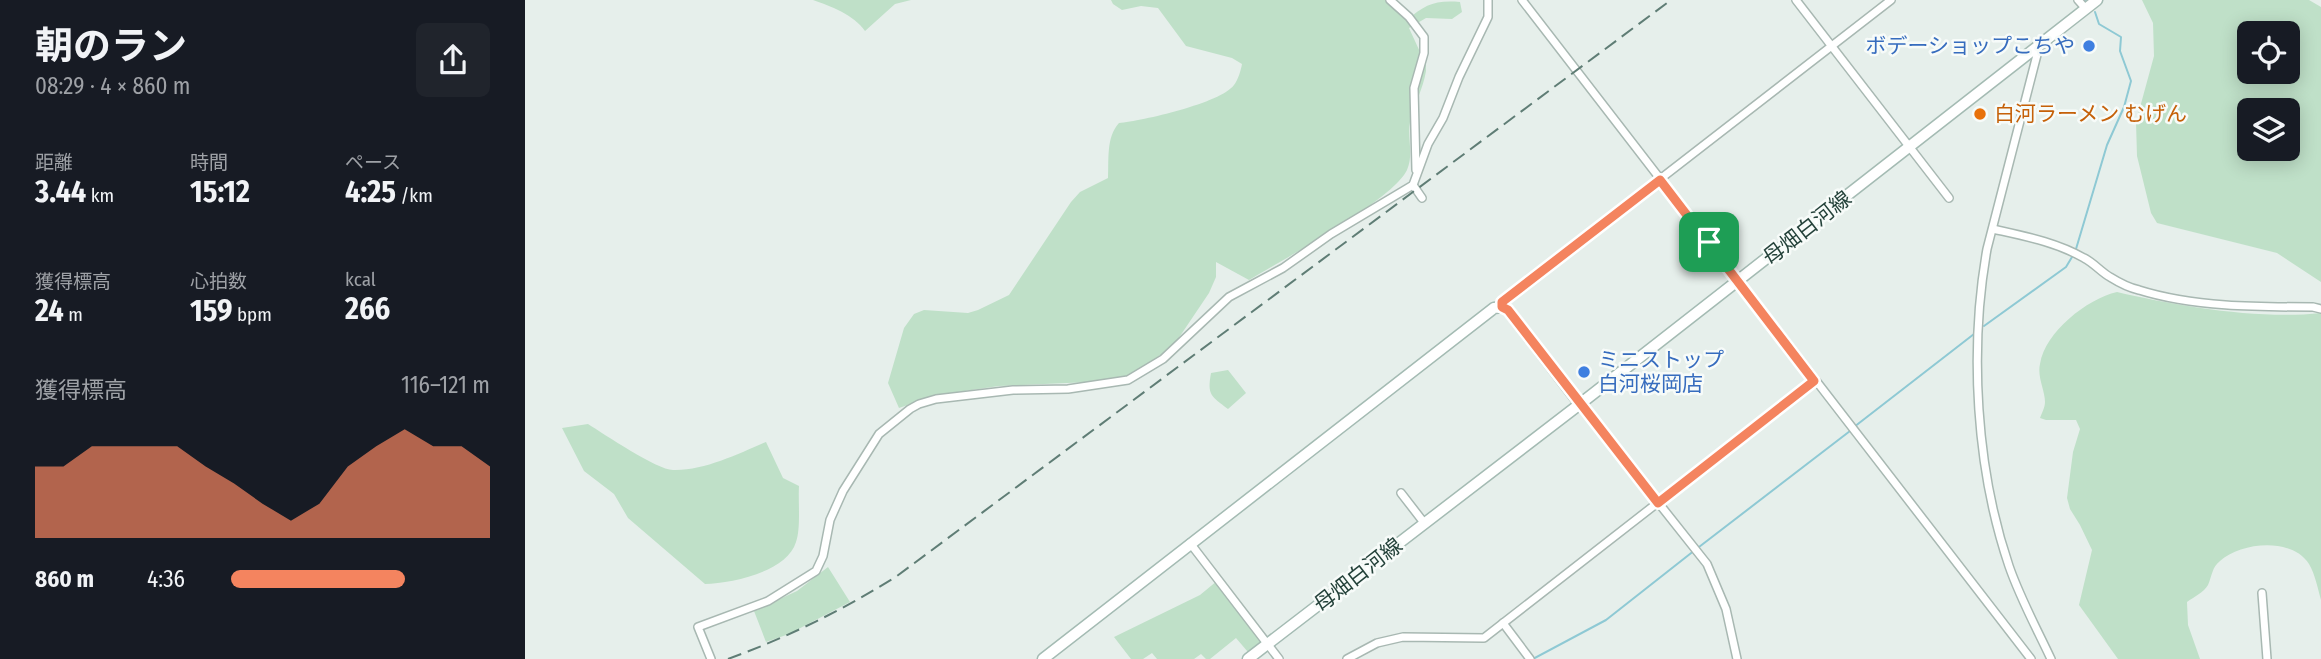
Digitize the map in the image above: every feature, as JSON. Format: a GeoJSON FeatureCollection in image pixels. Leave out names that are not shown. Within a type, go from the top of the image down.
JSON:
{"type":"FeatureCollection","features":[{"type":"Feature","properties":{"kind":"main road","name":"母畑白河線"},"geometry":{"type":"LineString","coordinates":[[1248,659],[2098,0]]}},
{"type":"Feature","properties":{"kind":"main road"},"geometry":{"type":"LineString","coordinates":[[1043,659],[1494,308],[1502,307],[1508,310],[1580,404]]}},
{"type":"Feature","properties":{"kind":"street"},"geometry":{"type":"LineString","coordinates":[[1389,0],[1409,17],[1424,37],[1424,53],[1414,88],[1416,173]]}},
{"type":"Feature","properties":{"kind":"street"},"geometry":{"type":"LineString","coordinates":[[711,659],[698,627],[768,601],[816,571],[823,556],[830,520],[843,491],[879,434],[910,410],[936,399],[1013,390],[1068,389],[1128,380],[1163,359],[1229,297],[1283,268],[1331,234],[1413,185],[1416,173],[1488,17],[1488,0]]}},
{"type":"Feature","properties":{"kind":"street"},"geometry":{"type":"LineString","coordinates":[[1522,0],[2031,659]]}},
{"type":"Feature","properties":{"kind":"street"},"geometry":{"type":"LineString","coordinates":[[1796,0],[1949,198]]}},
{"type":"Feature","properties":{"kind":"street"},"geometry":{"type":"LineString","coordinates":[[1502,307],[1502,302],[1891,0]]}},
{"type":"Feature","properties":{"kind":"street"},"geometry":{"type":"LineString","coordinates":[[2078,0],[2086,9]]}},
{"type":"Feature","properties":{"kind":"street"},"geometry":{"type":"LineString","coordinates":[[2039,47],[1982,276],[1978,373],[1987,481],[2009,567],[2051,659]]}},
{"type":"Feature","properties":{"kind":"street"},"geometry":{"type":"LineString","coordinates":[[1413,185],[1422,198]]}},
{"type":"Feature","properties":{"kind":"street"},"geometry":{"type":"LineString","coordinates":[[1993,229],[2035,239],[2086,258],[2110,278],[2137,290],[2254,307],[2321,309]]}},
{"type":"Feature","properties":{"kind":"street"},"geometry":{"type":"LineString","coordinates":[[1347,659],[1377,643],[1403,637],[1481,639],[1814,381]]}},
{"type":"Feature","properties":{"kind":"street"},"geometry":{"type":"LineString","coordinates":[[1580,404],[1707,564],[1726,609],[1737,659]]}},
{"type":"Feature","properties":{"kind":"street"},"geometry":{"type":"LineString","coordinates":[[1401,493],[1425,524]]}},
{"type":"Feature","properties":{"kind":"street"},"geometry":{"type":"LineString","coordinates":[[1191,544],[1279,659]]}},
{"type":"Feature","properties":{"kind":"street"},"geometry":{"type":"LineString","coordinates":[[2262,593],[2267,659]]}},
{"type":"Feature","properties":{"kind":"street"},"geometry":{"type":"LineString","coordinates":[[1503,623],[1530,659]]}},
{"type":"Feature","properties":{"kind":"green space"},"geometry":{"type":"Polygon","coordinates":[[[813,0],[911,0],[895,4],[865,31],[848,16],[813,0]]]}},
{"type":"Feature","properties":{"kind":"green space"},"geometry":{"type":"Polygon","coordinates":[[[1111,0],[1387,0],[1407,20],[1431,5],[1460,2],[1462,12],[1452,19],[1426,18],[1409,28],[1426,65],[1426,71],[1410,122],[1409,164],[1398,183],[1360,213],[1249,280],[1216,262],[1216,277],[1209,293],[1174,345],[1133,375],[1090,382],[999,386],[937,395],[899,408],[888,383],[904,328],[914,314],[924,310],[968,313],[1009,295],[1071,202],[1080,192],[1108,178],[1110,142],[1119,123],[1162,115],[1198,104],[1226,92],[1237,80],[1242,64],[1232,58],[1186,46],[1158,8],[1141,6],[1122,10],[1111,0]]]}},
{"type":"Feature","properties":{"kind":"green space"},"geometry":{"type":"Polygon","coordinates":[[[2142,0],[2309,0],[2321,7],[2321,282],[2277,253],[2157,223],[2151,213],[2137,156],[2136,122],[2154,56],[2153,23],[2142,0]]]}},
{"type":"Feature","properties":{"kind":"green space"},"geometry":{"type":"Polygon","coordinates":[[[2117,292],[2245,313],[2321,313],[2321,600],[2309,564],[2291,549],[2253,546],[2229,555],[2215,566],[2206,588],[2187,602],[2188,625],[2200,659],[2118,659],[2079,605],[2092,550],[2067,498],[2073,452],[2080,429],[2076,420],[2040,418],[2045,402],[2039,369],[2050,340],[2069,319],[2093,302],[2117,292]]]}},
{"type":"Feature","properties":{"kind":"green space"},"geometry":{"type":"Polygon","coordinates":[[[1228,370],[1246,393],[1228,409],[1214,398],[1210,386],[1211,373],[1228,370]]]}},
{"type":"Feature","properties":{"kind":"green space"},"geometry":{"type":"Polygon","coordinates":[[[588,424],[643,458],[673,470],[709,465],[766,442],[783,478],[799,486],[798,530],[791,552],[782,561],[757,574],[705,584],[628,518],[614,494],[584,471],[562,428],[588,424]]]}},
{"type":"Feature","properties":{"kind":"green space"},"geometry":{"type":"Polygon","coordinates":[[[828,567],[850,602],[789,634],[766,642],[754,611],[797,591],[828,567]]]}},
{"type":"Feature","properties":{"kind":"green space"},"geometry":{"type":"Polygon","coordinates":[[[1217,581],[1263,641],[1248,652],[1236,638],[1210,659],[1201,654],[1194,659],[1157,659],[1152,653],[1143,659],[1131,659],[1114,637],[1200,595],[1217,581]]]}},
{"type":"Feature","properties":{"kind":"waterway"},"geometry":{"type":"LineString","coordinates":[[2076,249],[2107,145],[2124,107],[2131,81],[2120,51],[2121,37],[2099,24],[2095,12]]}},
{"type":"Feature","properties":{"kind":"waterway"},"geometry":{"type":"LineString","coordinates":[[1984,326],[2066,267],[2072,257]]}},
{"type":"Feature","properties":{"kind":"waterway"},"geometry":{"type":"LineString","coordinates":[[1854,427],[1974,334]]}},
{"type":"Feature","properties":{"kind":"waterway"},"geometry":{"type":"LineString","coordinates":[[1699,547],[1850,431]]}},
{"type":"Feature","properties":{"kind":"waterway"},"geometry":{"type":"LineString","coordinates":[[1533,659],[1606,620],[1695,550]]}},
{"type":"Feature","properties":{"kind":"railway"},"geometry":{"type":"LineString","coordinates":[[728,659],[815,622],[897,576],[1671,0]]}},
{"type":"Feature","properties":{"kind":"place","name":"ボデーショップこちや"},"geometry":{"type":"Point","coordinates":[2089,46]}},
{"type":"Feature","properties":{"kind":"place","name":"白河ラーメン むげん"},"geometry":{"type":"Point","coordinates":[1980,114]}},
{"type":"Feature","properties":{"kind":"place","name":"ミニストップ 白河桜岡店"},"geometry":{"type":"Point","coordinates":[1584,372]}},
{"type":"Feature","properties":{"kind":"route"},"geometry":{"type":"LineString","coordinates":[[1660,180],[1709,242],[1814,381],[1658,503],[1508,310],[1502,307],[1502,302],[1660,180]]}}]}
